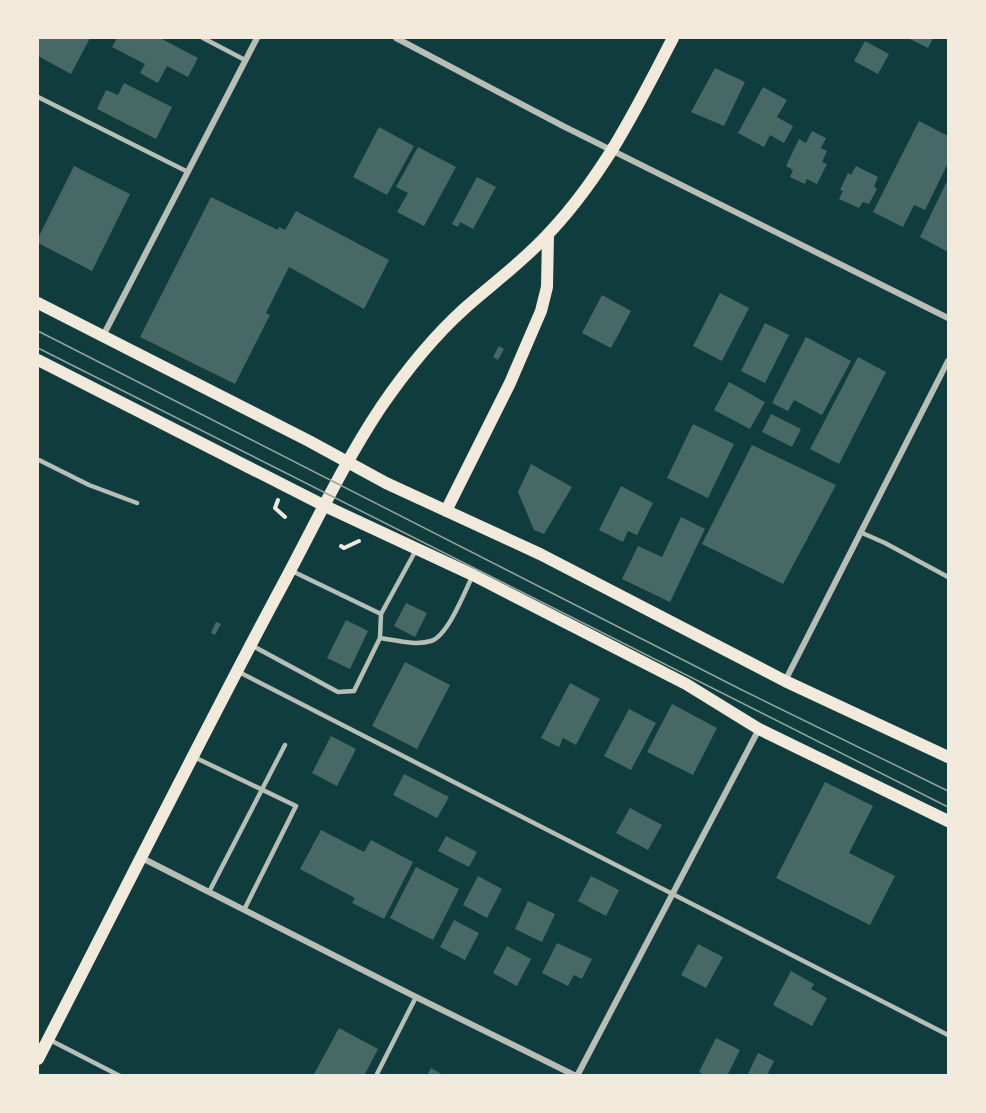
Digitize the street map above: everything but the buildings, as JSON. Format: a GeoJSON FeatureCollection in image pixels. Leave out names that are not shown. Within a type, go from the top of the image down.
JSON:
{"type":"FeatureCollection","features":[{"type":"Feature","properties":{"kind":"main road"},"geometry":{"type":"LineString","coordinates":[[38,1059],[237,671],[336,483],[380,409],[400,379],[423,352],[464,309],[548,235],[578,200],[614,150],[673,38]]}},
{"type":"Feature","properties":{"kind":"main road"},"geometry":{"type":"LineString","coordinates":[[446,511],[510,383],[541,311],[547,287],[548,235]]}},
{"type":"Feature","properties":{"kind":"main road"},"geometry":{"type":"LineString","coordinates":[[38,303],[309,441],[347,463],[540,554],[785,681],[948,757]]}},
{"type":"Feature","properties":{"kind":"main road"},"geometry":{"type":"LineString","coordinates":[[38,360],[325,506],[473,575],[686,684],[759,729],[948,821]]}},
{"type":"Feature","properties":{"kind":"street"},"geometry":{"type":"LineString","coordinates":[[103,338],[257,38]]}},
{"type":"Feature","properties":{"kind":"street"},"geometry":{"type":"LineString","coordinates":[[396,38],[948,318]]}},
{"type":"Feature","properties":{"kind":"street"},"geometry":{"type":"LineString","coordinates":[[785,681],[948,361]]}},
{"type":"Feature","properties":{"kind":"street"},"geometry":{"type":"LineString","coordinates":[[142,858],[576,1076],[759,729]]}},
{"type":"Feature","properties":{"kind":"lane"},"geometry":{"type":"LineString","coordinates":[[203,38],[245,60]]}},
{"type":"Feature","properties":{"kind":"lane"},"geometry":{"type":"LineString","coordinates":[[38,97],[188,172]]}},
{"type":"Feature","properties":{"kind":"lane"},"geometry":{"type":"LineString","coordinates":[[39,460],[88,485],[137,503]]}},
{"type":"Feature","properties":{"kind":"lane"},"geometry":{"type":"LineString","coordinates":[[860,532],[948,577]]}},
{"type":"Feature","properties":{"kind":"lane"},"geometry":{"type":"LineString","coordinates":[[251,645],[338,692],[354,691],[380,638],[381,614],[417,548]]}},
{"type":"Feature","properties":{"kind":"lane"},"geometry":{"type":"LineString","coordinates":[[291,570],[381,614]]}},
{"type":"Feature","properties":{"kind":"lane"},"geometry":{"type":"LineString","coordinates":[[380,638],[414,642],[432,641],[444,632],[473,575]]}},
{"type":"Feature","properties":{"kind":"lane"},"geometry":{"type":"LineString","coordinates":[[237,671],[948,1035]]}},
{"type":"Feature","properties":{"kind":"lane"},"geometry":{"type":"LineString","coordinates":[[209,892],[285,745]]}},
{"type":"Feature","properties":{"kind":"lane"},"geometry":{"type":"LineString","coordinates":[[194,756],[296,806],[244,910]]}},
{"type":"Feature","properties":{"kind":"lane"},"geometry":{"type":"LineString","coordinates":[[376,1076],[416,997]]}},
{"type":"Feature","properties":{"kind":"lane"},"geometry":{"type":"LineString","coordinates":[[48,1039],[120,1076]]}},
{"type":"Feature","properties":{"kind":"path"},"geometry":{"type":"LineString","coordinates":[[279,496],[275,508],[285,517]]}},
{"type":"Feature","properties":{"kind":"path"},"geometry":{"type":"LineString","coordinates":[[341,546],[344,548],[360,540],[368,542]]}},
{"type":"Feature","properties":{"kind":"tram line"},"geometry":{"type":"LineString","coordinates":[[38,331],[742,690],[948,791]]}},
{"type":"Feature","properties":{"kind":"tram line"},"geometry":{"type":"LineString","coordinates":[[38,348],[948,807]]}}]}
